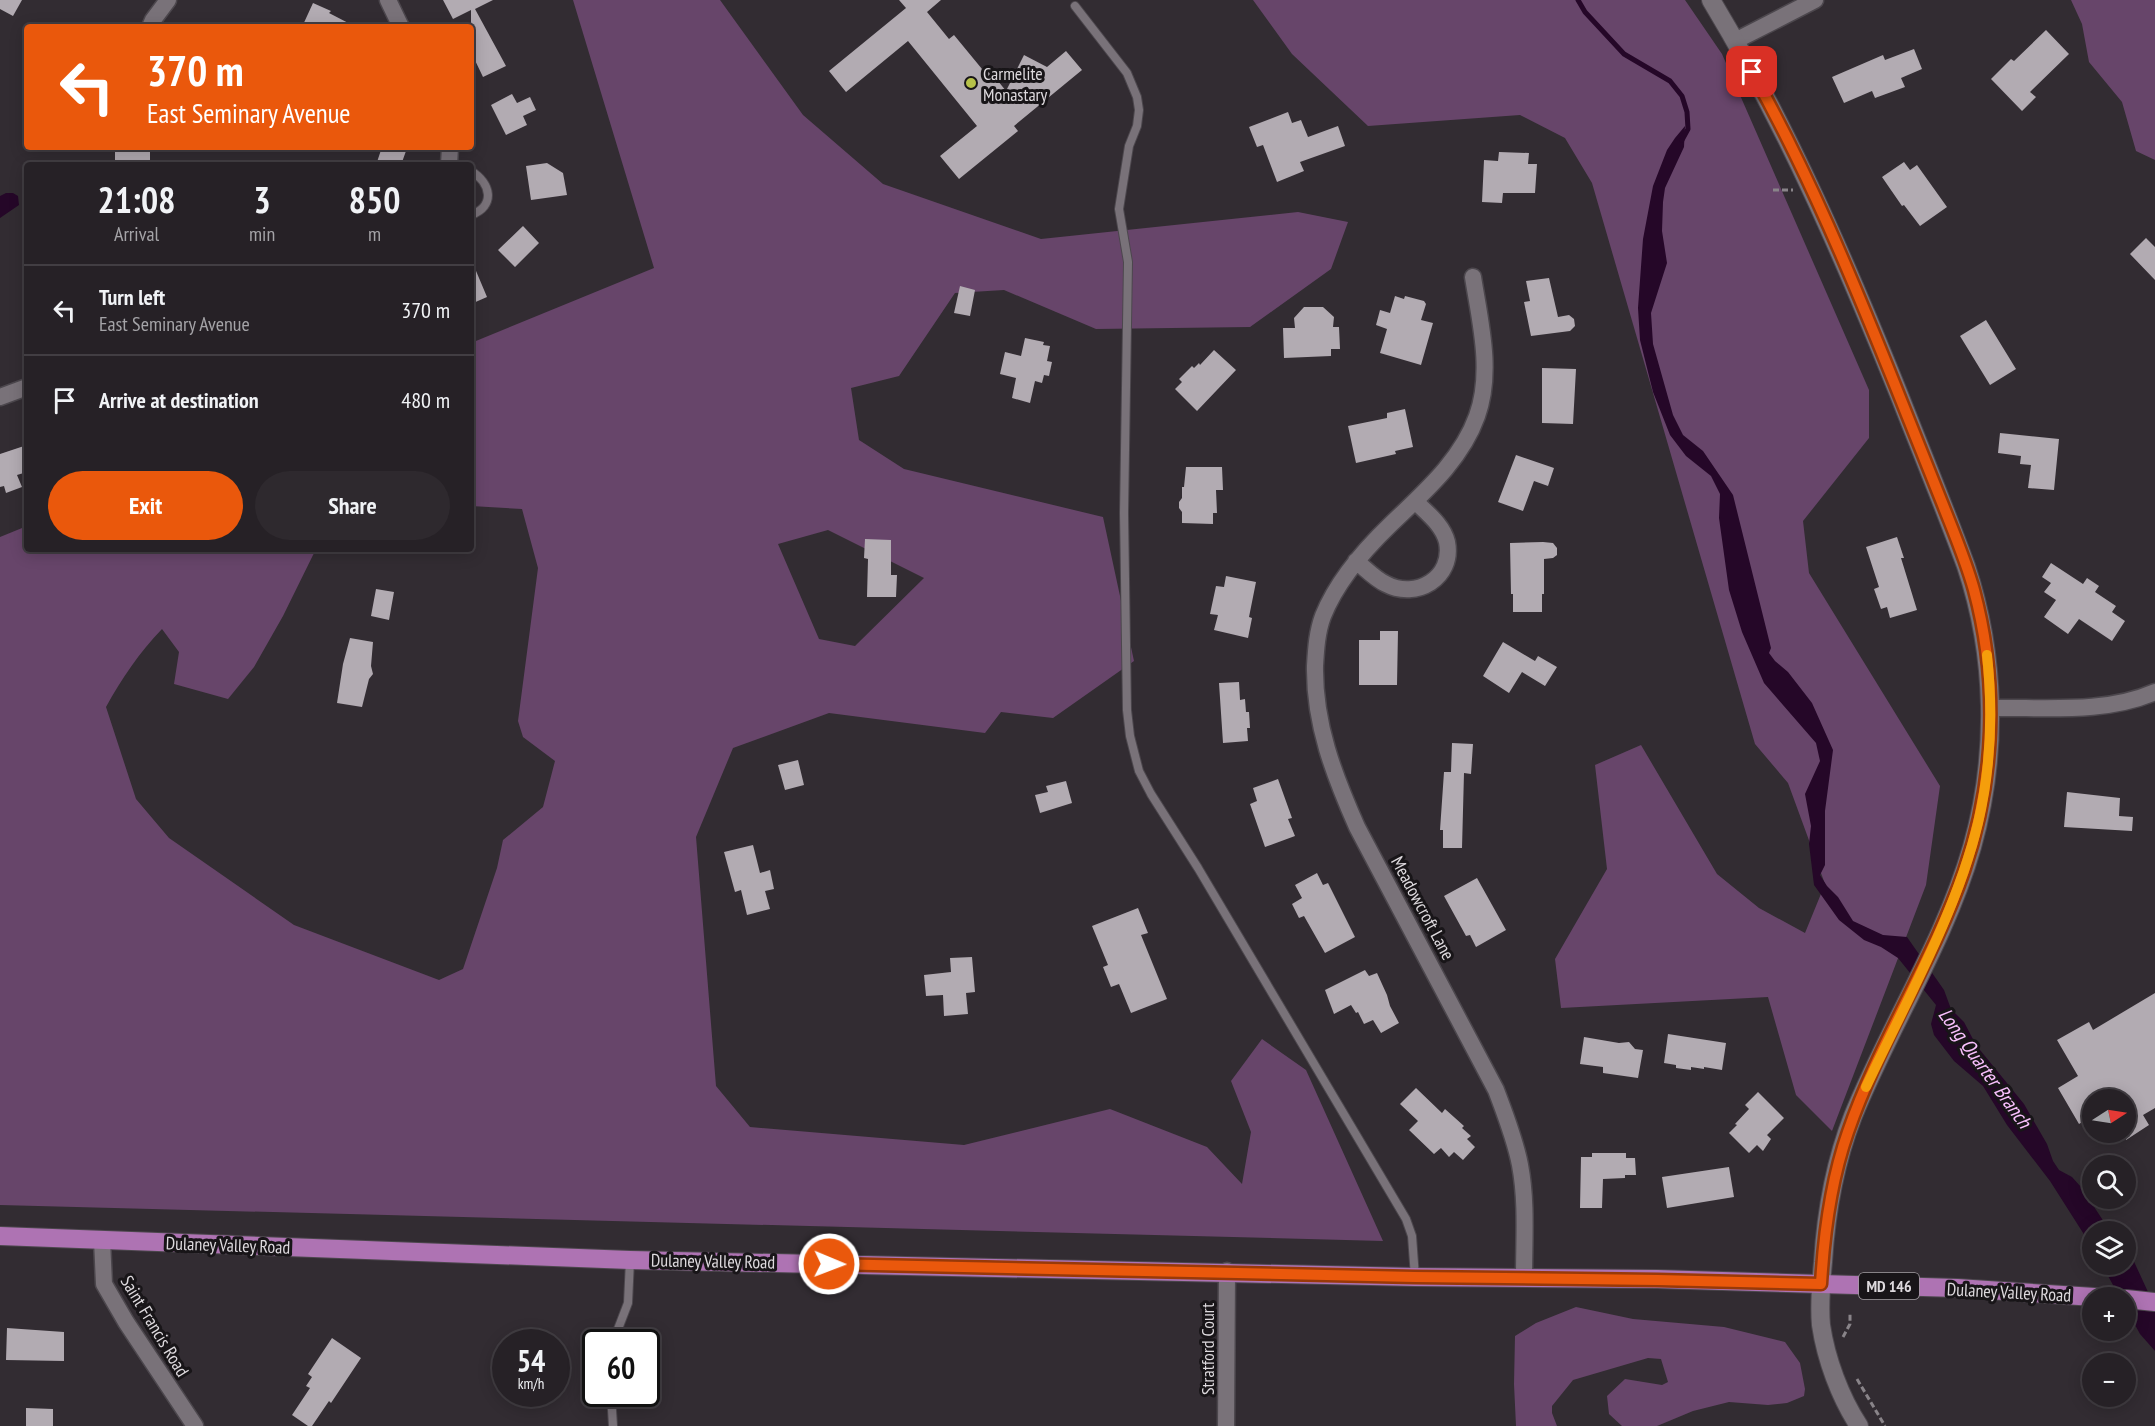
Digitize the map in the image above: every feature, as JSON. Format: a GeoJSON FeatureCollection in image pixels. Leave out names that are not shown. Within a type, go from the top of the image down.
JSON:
{"type":"FeatureCollection","features":[{"type":"Feature","properties":{"kind":"main road","name":"Dulaney Valley Road"},"geometry":{"type":"LineString","coordinates":[[0,1236],[630,1260],[1821,1284],[2082,1295]]}},
{"type":"Feature","properties":{"kind":"main road"},"geometry":{"type":"LineString","coordinates":[[2136,1300],[2154,1302]]}},
{"type":"Feature","properties":{"kind":"street"},"geometry":{"type":"LineString","coordinates":[[151,24],[168,0]]}},
{"type":"Feature","properties":{"kind":"street"},"geometry":{"type":"LineString","coordinates":[[388,0],[400,24]]}},
{"type":"Feature","properties":{"kind":"street"},"geometry":{"type":"LineString","coordinates":[[1711,0],[1787,137],[1854,284],[1960,549],[1979,608],[1987,657],[1990,708],[1988,766],[1978,822],[1963,875],[1854,1116],[1841,1153],[1826,1229],[1820,1306],[1824,1342],[1841,1390],[1859,1426]]}},
{"type":"Feature","properties":{"kind":"street"},"geometry":{"type":"LineString","coordinates":[[1735,41],[1815,0]]}},
{"type":"Feature","properties":{"kind":"street","name":"Meadowcroft Lane"},"geometry":{"type":"LineString","coordinates":[[1473,277],[1484,362],[1483,389],[1477,416],[1464,444],[1444,471],[1356,561],[1336,589],[1322,618],[1316,648],[1315,687],[1325,748],[1337,783],[1357,827],[1496,1090],[1520,1165],[1524,1201],[1524,1277]]}},
{"type":"Feature","properties":{"kind":"street"},"geometry":{"type":"LineString","coordinates":[[0,397],[24,388]]}},
{"type":"Feature","properties":{"kind":"street"},"geometry":{"type":"LineString","coordinates":[[1356,561],[1385,584],[1403,589],[1418,589],[1433,582],[1448,558],[1447,541],[1440,526],[1416,502]]}},
{"type":"Feature","properties":{"kind":"street"},"geometry":{"type":"LineString","coordinates":[[1990,708],[2107,705],[2127,702],[2155,692]]}},
{"type":"Feature","properties":{"kind":"street","name":"Saint Francis Road"},"geometry":{"type":"LineString","coordinates":[[102,1240],[104,1284],[126,1322],[195,1426]]}},
{"type":"Feature","properties":{"kind":"street","name":"Stratford Court"},"geometry":{"type":"LineString","coordinates":[[1226,1426],[1227,1271]]}},
{"type":"Feature","properties":{"kind":"lane"},"geometry":{"type":"LineString","coordinates":[[1076,6],[1126,73],[1137,97],[1139,110],[1137,126],[1127,156],[1119,209],[1128,262],[1124,513],[1127,710],[1130,736],[1139,771],[1406,1219],[1412,1236],[1415,1277]]}},
{"type":"Feature","properties":{"kind":"lane"},"geometry":{"type":"LineString","coordinates":[[474,173],[481,178],[488,196],[486,205],[481,211],[474,214]]}},
{"type":"Feature","properties":{"kind":"lane"},"geometry":{"type":"LineString","coordinates":[[618,1329],[628,1303],[630,1260]]}},
{"type":"Feature","properties":{"kind":"lane"},"geometry":{"type":"LineString","coordinates":[[612,1407],[613,1426]]}},
{"type":"Feature","properties":{"kind":"path"},"geometry":{"type":"LineString","coordinates":[[1842,1345],[1843,1335],[1850,1324],[1850,1312]]}},
{"type":"Feature","properties":{"kind":"path"},"geometry":{"type":"LineString","coordinates":[[1856,1378],[1885,1426]]}},
{"type":"Feature","properties":{"kind":"shaded area"},"geometry":{"type":"Polygon","coordinates":[[[573,0],[720,0],[803,115],[883,184],[1041,239],[1298,212],[1348,222],[1331,269],[1250,327],[1096,329],[1004,290],[955,293],[899,376],[851,388],[859,440],[904,469],[1103,517],[1134,661],[1053,718],[1001,712],[985,733],[829,713],[733,748],[696,837],[716,1086],[750,1127],[964,1145],[1110,1109],[1207,1147],[1242,1184],[1251,1132],[1231,1081],[1262,1039],[1306,1070],[1383,1241],[0,1205],[0,537],[24,527],[24,552],[315,552],[283,616],[254,667],[228,699],[174,684],[179,652],[162,629],[131,666],[106,707],[136,799],[169,838],[294,925],[439,980],[463,969],[497,868],[503,840],[543,807],[555,761],[523,737],[518,721],[538,568],[522,509],[474,506],[474,342],[654,268],[573,0]],[[828,530],[778,544],[819,639],[855,646],[924,578],[828,530]]]}},
{"type":"Feature","properties":{"kind":"shaded area"},"geometry":{"type":"Polygon","coordinates":[[[1253,0],[1685,0],[1722,54],[1869,390],[1869,438],[1803,521],[1809,573],[1940,786],[1926,885],[1832,1131],[1796,1095],[1768,997],[1561,1008],[1555,959],[1607,869],[1595,765],[1641,745],[1717,874],[1759,908],[1805,933],[1825,884],[1788,783],[1755,744],[1592,183],[1565,138],[1520,115],[1368,126],[1292,54],[1253,0]]]}},
{"type":"Feature","properties":{"kind":"shaded area"},"geometry":{"type":"Polygon","coordinates":[[[2071,0],[2155,0],[2155,160],[2136,151],[2122,102],[2089,62],[2082,24],[2071,0]]]}},
{"type":"Feature","properties":{"kind":"shaded area"},"geometry":{"type":"Polygon","coordinates":[[[1576,1307],[1633,1319],[1724,1327],[1785,1342],[1800,1363],[1805,1389],[1804,1396],[1787,1403],[1768,1405],[1729,1402],[1693,1411],[1657,1426],[1622,1426],[1609,1414],[1607,1396],[1625,1379],[1662,1385],[1668,1382],[1661,1359],[1648,1358],[1573,1380],[1552,1406],[1557,1426],[1516,1426],[1515,1336],[1536,1323],[1576,1307]]]}},
{"type":"Feature","properties":{"kind":"water"},"geometry":{"type":"Polygon","coordinates":[[[1685,126],[1684,147],[1665,188],[1662,231],[1667,263],[1651,313],[1653,344],[1673,415],[1683,435],[1703,451],[1733,495],[1771,648],[1769,653],[1788,672],[1812,703],[1833,750],[1825,811],[1825,865],[1820,875],[1838,897],[1853,921],[1883,935],[1907,937],[1944,990],[1951,1009],[1964,1022],[1976,1045],[2024,1104],[2059,1170],[2072,1177],[2082,1189],[2082,1209],[2096,1209],[2103,1221],[2082,1221],[2082,1231],[2050,1181],[2007,1125],[1983,1086],[1954,1061],[1934,1035],[1931,1024],[1936,1005],[1898,958],[1864,940],[1839,920],[1814,885],[1809,844],[1811,826],[1805,794],[1820,761],[1816,743],[1764,683],[1742,632],[1729,590],[1719,518],[1720,494],[1711,476],[1686,456],[1670,435],[1653,392],[1640,340],[1638,308],[1643,239],[1653,186],[1667,150],[1685,126]]]}},
{"type":"Feature","properties":{"kind":"water"},"geometry":{"type":"Polygon","coordinates":[[[6,193],[18,196],[19,205],[0,218],[0,196],[6,193]]]}},
{"type":"Feature","properties":{"kind":"water"},"geometry":{"type":"Polygon","coordinates":[[[2136,1266],[2155,1307],[2155,1351],[2136,1327],[2136,1287],[2114,1287],[2108,1275],[2136,1275],[2136,1266]]]}},
{"type":"Feature","properties":{"kind":"building"},"geometry":{"type":"Polygon","coordinates":[[[0,0],[22,0],[13,16],[0,9],[0,0]]]}},
{"type":"Feature","properties":{"kind":"building"},"geometry":{"type":"Polygon","coordinates":[[[443,0],[493,0],[475,9],[506,66],[483,77],[474,58],[474,24],[471,24],[471,10],[453,19],[443,0]]]}},
{"type":"Feature","properties":{"kind":"building","name":"Carmelite Monastary"},"geometry":{"type":"Polygon","coordinates":[[[899,0],[941,0],[927,12],[949,39],[954,35],[982,69],[986,66],[1006,91],[1024,55],[1047,67],[1066,51],[1082,70],[1014,126],[1018,131],[959,179],[940,156],[977,126],[908,41],[846,92],[829,71],[906,8],[899,0]]]}},
{"type":"Feature","properties":{"kind":"building"},"geometry":{"type":"Polygon","coordinates":[[[313,3],[331,11],[329,13],[350,24],[303,24],[313,3]]]}},
{"type":"Feature","properties":{"kind":"building"},"geometry":{"type":"Polygon","coordinates":[[[2046,30],[2069,54],[2030,92],[2036,97],[2022,111],[1991,79],[2011,59],[2014,61],[2046,30]]]}},
{"type":"Feature","properties":{"kind":"building"},"geometry":{"type":"Polygon","coordinates":[[[1914,49],[1922,69],[1901,78],[1905,87],[1875,98],[1872,91],[1844,103],[1832,77],[1883,55],[1885,60],[1914,49]]]}},
{"type":"Feature","properties":{"kind":"building"},"geometry":{"type":"Polygon","coordinates":[[[512,94],[517,103],[530,97],[536,110],[523,116],[527,125],[506,135],[491,105],[512,94]]]}},
{"type":"Feature","properties":{"kind":"building"},"geometry":{"type":"Polygon","coordinates":[[[1288,112],[1292,123],[1301,120],[1308,137],[1338,126],[1345,146],[1300,162],[1304,171],[1277,182],[1263,145],[1257,147],[1249,127],[1288,112]]]}},
{"type":"Feature","properties":{"kind":"building"},"geometry":{"type":"Polygon","coordinates":[[[115,150],[150,150],[150,162],[115,162],[115,150]]]}},
{"type":"Feature","properties":{"kind":"building"},"geometry":{"type":"Polygon","coordinates":[[[381,150],[406,151],[402,162],[377,162],[381,150]]]}},
{"type":"Feature","properties":{"kind":"building"},"geometry":{"type":"Polygon","coordinates":[[[1499,152],[1529,153],[1528,164],[1537,164],[1535,193],[1503,193],[1502,203],[1482,202],[1484,160],[1498,161],[1499,152]]]}},
{"type":"Feature","properties":{"kind":"building"},"geometry":{"type":"Polygon","coordinates":[[[1904,162],[1910,170],[1917,165],[1947,207],[1920,226],[1904,205],[1902,206],[1882,177],[1904,162]]]}},
{"type":"Feature","properties":{"kind":"building"},"geometry":{"type":"Polygon","coordinates":[[[547,163],[563,173],[567,195],[531,200],[526,166],[547,163]]]}},
{"type":"Feature","properties":{"kind":"building"},"geometry":{"type":"Polygon","coordinates":[[[523,226],[539,243],[515,267],[498,250],[523,226]]]}},
{"type":"Feature","properties":{"kind":"building"},"geometry":{"type":"Polygon","coordinates":[[[2146,238],[2155,247],[2155,280],[2130,254],[2146,238]]]}},
{"type":"Feature","properties":{"kind":"building"},"geometry":{"type":"Polygon","coordinates":[[[474,266],[487,297],[474,303],[474,266]]]}},
{"type":"Feature","properties":{"kind":"building"},"geometry":{"type":"Polygon","coordinates":[[[1549,278],[1558,317],[1569,315],[1574,319],[1575,326],[1570,331],[1531,336],[1524,302],[1530,301],[1526,281],[1549,278]]]}},
{"type":"Feature","properties":{"kind":"building"},"geometry":{"type":"Polygon","coordinates":[[[960,286],[975,290],[970,316],[954,313],[960,286]]]}},
{"type":"Feature","properties":{"kind":"building"},"geometry":{"type":"Polygon","coordinates":[[[1395,296],[1404,299],[1405,296],[1424,301],[1426,304],[1421,320],[1433,323],[1421,365],[1380,353],[1387,329],[1376,325],[1380,310],[1390,313],[1395,296]]]}},
{"type":"Feature","properties":{"kind":"building"},"geometry":{"type":"Polygon","coordinates":[[[1304,307],[1323,307],[1334,317],[1333,327],[1339,327],[1340,349],[1331,349],[1331,356],[1284,358],[1283,328],[1295,328],[1294,318],[1304,307]]]}},
{"type":"Feature","properties":{"kind":"building"},"geometry":{"type":"Polygon","coordinates":[[[1986,320],[2016,369],[1990,385],[1960,336],[1986,320]]]}},
{"type":"Feature","properties":{"kind":"building"},"geometry":{"type":"Polygon","coordinates":[[[1025,338],[1044,342],[1043,345],[1050,346],[1047,361],[1052,362],[1049,376],[1044,375],[1042,383],[1035,381],[1030,403],[1012,398],[1016,378],[1000,374],[1005,352],[1021,356],[1025,338]]]}},
{"type":"Feature","properties":{"kind":"building"},"geometry":{"type":"Polygon","coordinates":[[[1214,350],[1236,370],[1197,411],[1175,389],[1182,382],[1179,379],[1192,366],[1194,368],[1199,363],[1200,365],[1214,350]]]}},
{"type":"Feature","properties":{"kind":"building"},"geometry":{"type":"Polygon","coordinates":[[[1542,368],[1576,369],[1573,424],[1542,423],[1542,368]]]}},
{"type":"Feature","properties":{"kind":"building"},"geometry":{"type":"Polygon","coordinates":[[[1405,409],[1413,447],[1395,451],[1396,454],[1356,463],[1348,426],[1387,418],[1387,413],[1405,409]]]}},
{"type":"Feature","properties":{"kind":"building"},"geometry":{"type":"Polygon","coordinates":[[[2000,433],[2059,439],[2054,490],[2028,488],[2031,465],[2020,464],[2021,456],[1998,453],[2000,433]]]}},
{"type":"Feature","properties":{"kind":"building"},"geometry":{"type":"Polygon","coordinates":[[[24,446],[24,473],[17,475],[22,487],[6,493],[4,486],[0,487],[0,454],[24,446]]]}},
{"type":"Feature","properties":{"kind":"building"},"geometry":{"type":"Polygon","coordinates":[[[1516,455],[1554,468],[1548,486],[1534,481],[1523,511],[1498,502],[1516,455]]]}},
{"type":"Feature","properties":{"kind":"building"},"geometry":{"type":"Polygon","coordinates":[[[1186,467],[1222,467],[1223,490],[1216,490],[1217,513],[1213,513],[1213,524],[1182,523],[1179,502],[1182,498],[1186,467]]]}},
{"type":"Feature","properties":{"kind":"building"},"geometry":{"type":"Polygon","coordinates":[[[1897,537],[1917,610],[1890,618],[1887,607],[1881,609],[1874,589],[1879,587],[1866,547],[1897,537]]]}},
{"type":"Feature","properties":{"kind":"building"},"geometry":{"type":"Polygon","coordinates":[[[865,539],[891,540],[891,575],[897,575],[896,597],[867,597],[868,559],[864,558],[865,539]]]}},
{"type":"Feature","properties":{"kind":"building"},"geometry":{"type":"Polygon","coordinates":[[[1510,543],[1553,543],[1557,548],[1557,555],[1544,559],[1542,612],[1513,612],[1510,543]]]}},
{"type":"Feature","properties":{"kind":"building"},"geometry":{"type":"Polygon","coordinates":[[[2051,563],[2083,584],[2087,578],[2099,586],[2095,592],[2116,606],[2112,612],[2125,621],[2112,641],[2079,619],[2068,634],[2044,617],[2056,600],[2044,592],[2051,583],[2042,577],[2051,563]]]}},
{"type":"Feature","properties":{"kind":"building"},"geometry":{"type":"Polygon","coordinates":[[[1226,576],[1256,582],[1249,617],[1252,618],[1248,638],[1214,630],[1218,615],[1210,614],[1216,586],[1224,587],[1226,576]]]}},
{"type":"Feature","properties":{"kind":"building"},"geometry":{"type":"Polygon","coordinates":[[[376,589],[394,592],[389,620],[371,616],[376,589]]]}},
{"type":"Feature","properties":{"kind":"building"},"geometry":{"type":"Polygon","coordinates":[[[1380,631],[1398,631],[1397,685],[1359,685],[1359,640],[1380,640],[1380,631]]]}},
{"type":"Feature","properties":{"kind":"building"},"geometry":{"type":"Polygon","coordinates":[[[350,638],[373,642],[371,666],[373,674],[369,679],[362,707],[337,703],[350,638]]]}},
{"type":"Feature","properties":{"kind":"building"},"geometry":{"type":"Polygon","coordinates":[[[1503,642],[1535,661],[1538,656],[1557,667],[1545,686],[1522,672],[1509,693],[1483,676],[1503,642]]]}},
{"type":"Feature","properties":{"kind":"building"},"geometry":{"type":"Polygon","coordinates":[[[1239,682],[1240,700],[1245,699],[1246,712],[1249,712],[1248,741],[1223,743],[1219,683],[1239,682]]]}},
{"type":"Feature","properties":{"kind":"building"},"geometry":{"type":"Polygon","coordinates":[[[1452,743],[1473,744],[1471,774],[1464,773],[1462,848],[1443,848],[1443,830],[1440,830],[1444,772],[1451,772],[1452,743]]]}},
{"type":"Feature","properties":{"kind":"building"},"geometry":{"type":"Polygon","coordinates":[[[798,760],[804,785],[785,790],[778,765],[798,760]]]}},
{"type":"Feature","properties":{"kind":"building"},"geometry":{"type":"Polygon","coordinates":[[[1278,779],[1292,818],[1288,819],[1295,836],[1265,847],[1250,804],[1257,801],[1253,788],[1278,779]]]}},
{"type":"Feature","properties":{"kind":"building"},"geometry":{"type":"Polygon","coordinates":[[[1066,781],[1072,803],[1040,813],[1035,795],[1048,792],[1046,786],[1066,781]]]}},
{"type":"Feature","properties":{"kind":"building"},"geometry":{"type":"Polygon","coordinates":[[[2067,792],[2120,798],[2119,816],[2133,817],[2132,831],[2064,827],[2067,792]]]}},
{"type":"Feature","properties":{"kind":"building"},"geometry":{"type":"Polygon","coordinates":[[[753,845],[760,873],[770,870],[774,889],[765,891],[770,909],[747,915],[741,890],[735,892],[724,852],[753,845]]]}},
{"type":"Feature","properties":{"kind":"building"},"geometry":{"type":"Polygon","coordinates":[[[1317,873],[1323,885],[1328,883],[1355,937],[1325,953],[1304,916],[1299,918],[1292,904],[1302,898],[1295,885],[1317,873]]]}},
{"type":"Feature","properties":{"kind":"building"},"geometry":{"type":"Polygon","coordinates":[[[1477,878],[1506,930],[1476,947],[1470,935],[1466,936],[1444,896],[1477,878]]]}},
{"type":"Feature","properties":{"kind":"building"},"geometry":{"type":"Polygon","coordinates":[[[1138,908],[1148,933],[1141,935],[1167,999],[1131,1013],[1119,984],[1111,987],[1103,967],[1108,965],[1092,926],[1138,908]]]}},
{"type":"Feature","properties":{"kind":"building"},"geometry":{"type":"Polygon","coordinates":[[[972,957],[975,992],[966,993],[968,1014],[944,1016],[943,995],[926,996],[924,975],[951,972],[950,958],[972,957]]]}},
{"type":"Feature","properties":{"kind":"building"},"geometry":{"type":"Polygon","coordinates":[[[1365,970],[1369,976],[1377,973],[1399,1023],[1381,1033],[1373,1020],[1364,1024],[1358,1012],[1356,1013],[1351,1005],[1334,1014],[1325,990],[1365,970]]]}},
{"type":"Feature","properties":{"kind":"building"},"geometry":{"type":"Polygon","coordinates":[[[2155,993],[2155,1108],[2143,1115],[2149,1125],[2136,1133],[2136,1089],[2082,1089],[2082,1122],[2079,1124],[2058,1088],[2078,1076],[2057,1040],[2089,1022],[2093,1030],[2155,993]]]}},
{"type":"Feature","properties":{"kind":"building"},"geometry":{"type":"Polygon","coordinates":[[[1668,1034],[1726,1043],[1722,1070],[1691,1067],[1691,1070],[1676,1068],[1676,1065],[1664,1063],[1668,1034]]]}},
{"type":"Feature","properties":{"kind":"building"},"geometry":{"type":"Polygon","coordinates":[[[1584,1037],[1619,1043],[1629,1042],[1635,1049],[1643,1050],[1638,1078],[1603,1073],[1603,1067],[1580,1064],[1584,1037]]]}},
{"type":"Feature","properties":{"kind":"building"},"geometry":{"type":"Polygon","coordinates":[[[1416,1088],[1442,1113],[1445,1109],[1464,1126],[1462,1128],[1471,1136],[1467,1139],[1475,1147],[1463,1160],[1454,1152],[1449,1157],[1441,1148],[1434,1154],[1409,1130],[1418,1121],[1400,1104],[1416,1088]]]}},
{"type":"Feature","properties":{"kind":"building"},"geometry":{"type":"Polygon","coordinates":[[[1758,1092],[1784,1118],[1767,1135],[1771,1139],[1763,1151],[1757,1145],[1749,1153],[1729,1133],[1749,1109],[1745,1105],[1758,1092]]]}},
{"type":"Feature","properties":{"kind":"building"},"geometry":{"type":"Polygon","coordinates":[[[1592,1153],[1626,1153],[1626,1158],[1635,1158],[1636,1175],[1603,1179],[1602,1208],[1580,1208],[1581,1157],[1592,1157],[1592,1153]]]}},
{"type":"Feature","properties":{"kind":"building"},"geometry":{"type":"Polygon","coordinates":[[[1729,1167],[1734,1197],[1667,1208],[1662,1177],[1729,1167]]]}},
{"type":"Feature","properties":{"kind":"building"},"geometry":{"type":"Polygon","coordinates":[[[7,1328],[64,1332],[64,1361],[6,1360],[7,1328]]]}},
{"type":"Feature","properties":{"kind":"building"},"geometry":{"type":"Polygon","coordinates":[[[332,1338],[361,1358],[331,1403],[329,1401],[312,1426],[308,1426],[292,1415],[310,1388],[306,1386],[312,1377],[308,1374],[332,1338]]]}},
{"type":"Feature","properties":{"kind":"building"},"geometry":{"type":"Polygon","coordinates":[[[26,1408],[53,1409],[53,1426],[26,1426],[26,1408]]]}},
{"type":"Feature","properties":{"kind":"waterway","name":"Long Quarter Branch"},"geometry":{"type":"LineString","coordinates":[[1578,0],[1585,12],[1624,54],[1670,81],[1682,96],[1687,112],[1688,129],[1682,140]]}},
{"type":"Feature","properties":{"kind":"slow traffic"},"geometry":{"type":"LineString","coordinates":[[1866,1087],[1946,918],[1971,848],[1988,766],[1990,684],[1987,655]]}},
{"type":"Feature","properties":{"kind":"place","name":"Carmelite Monastary"},"geometry":{"type":"Point","coordinates":[971,83]}},
{"type":"Feature","properties":{"kind":"route"},"geometry":{"type":"LineString","coordinates":[[829,1264],[1821,1284],[1830,1204],[1847,1134],[1866,1088],[1946,918],[1971,848],[1988,766],[1990,684],[1979,608],[1957,541],[1854,284],[1813,190],[1752,72]]}}]}
